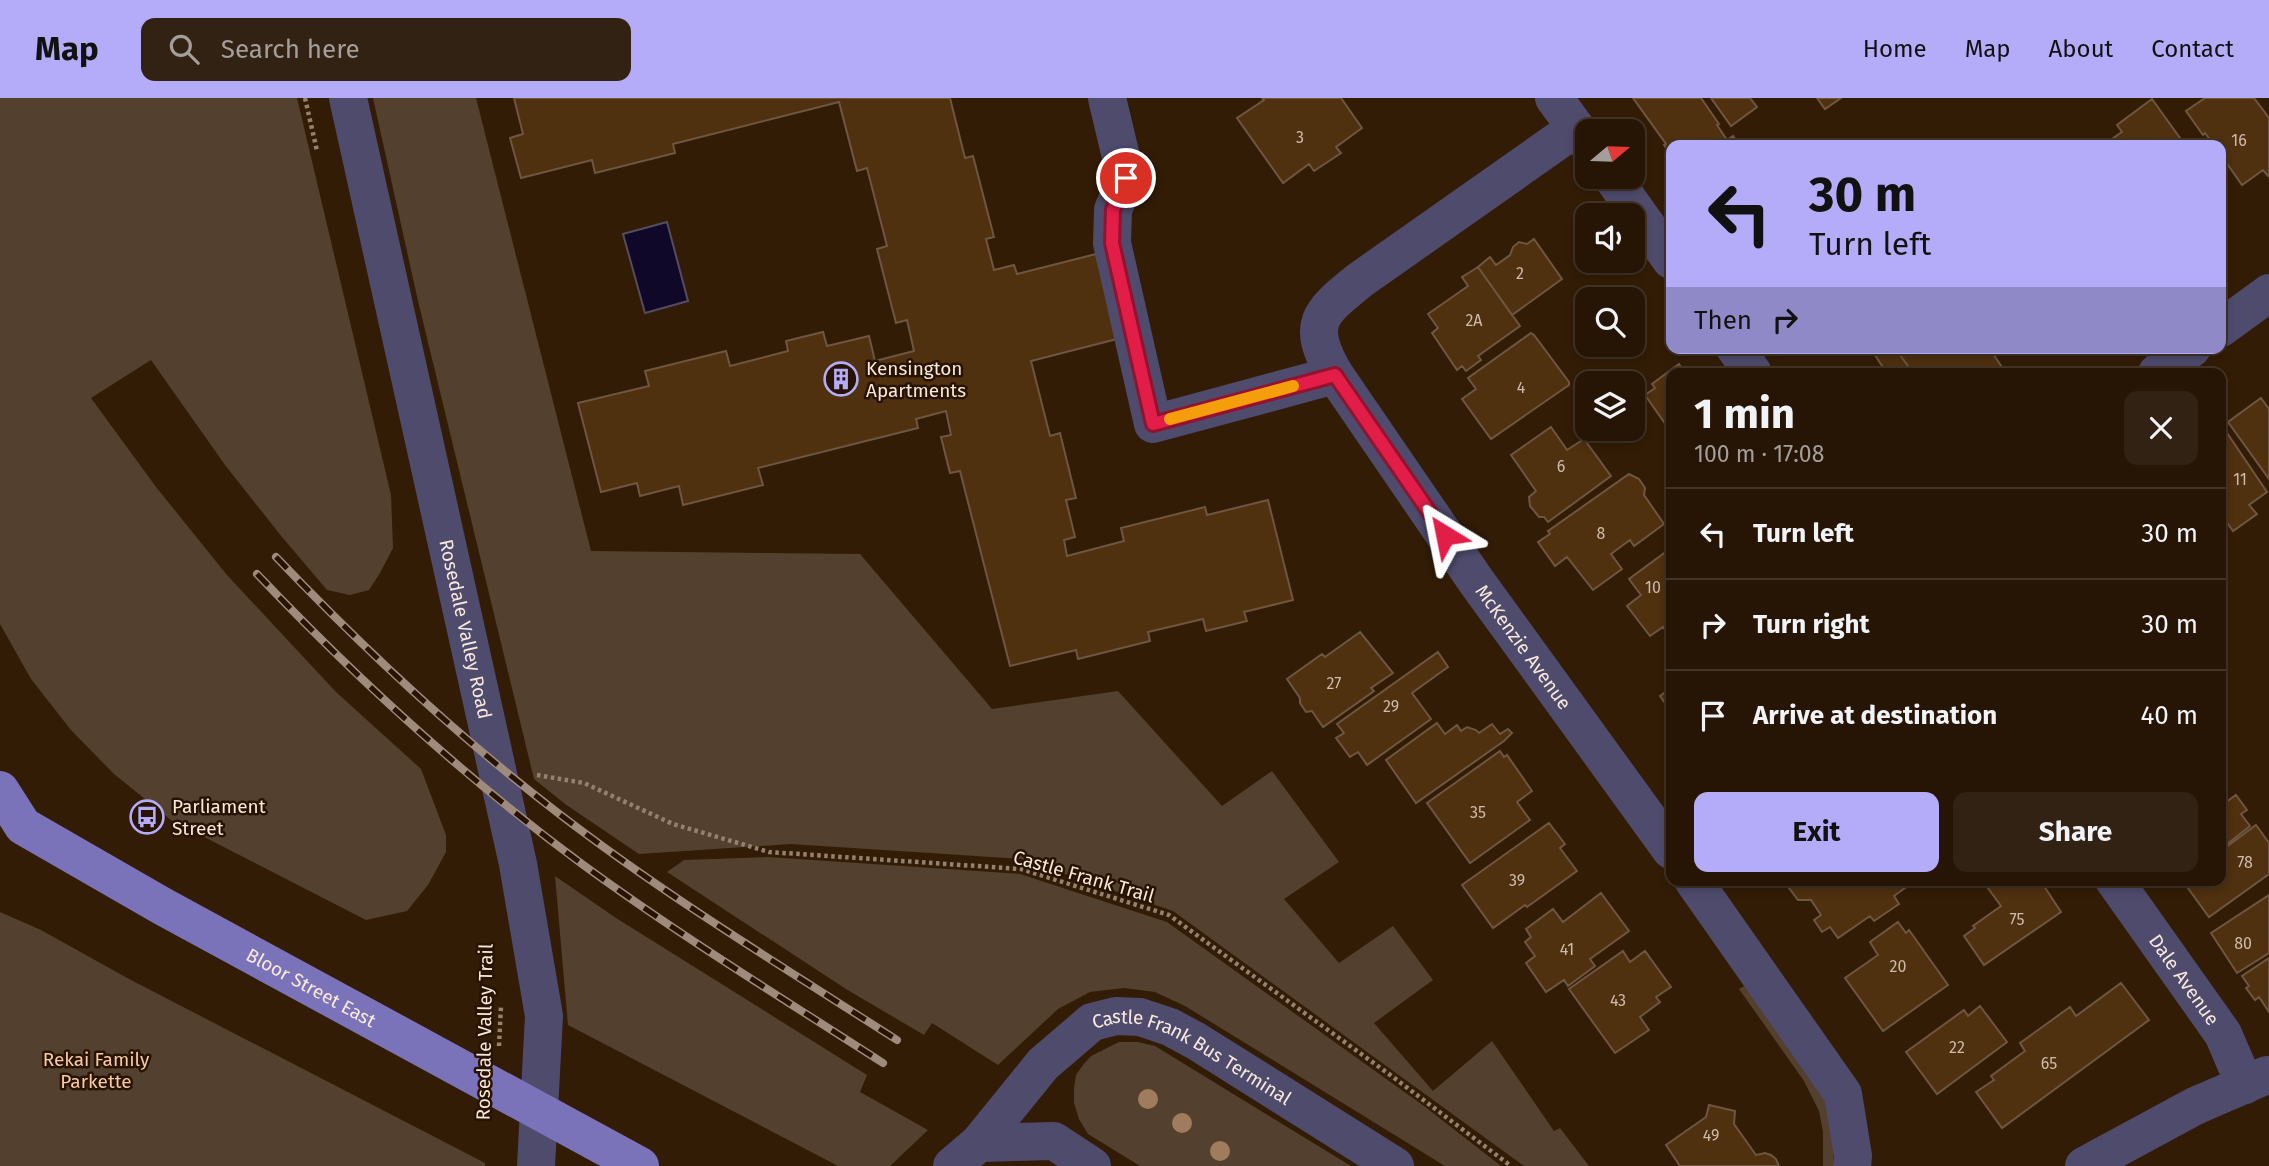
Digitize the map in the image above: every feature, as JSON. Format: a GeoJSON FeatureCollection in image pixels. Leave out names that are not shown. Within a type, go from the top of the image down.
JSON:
{"type":"FeatureCollection","features":[{"type":"Feature","properties":{"kind":"main road","name":"Bloor Street East"},"geometry":{"type":"LineString","coordinates":[[0,790],[12,826],[640,1166]]}},
{"type":"Feature","properties":{"kind":"street","name":"Rosedale Valley Road"},"geometry":{"type":"LineString","coordinates":[[348,98],[518,864],[544,1016],[537,1166]]}},
{"type":"Feature","properties":{"kind":"street"},"geometry":{"type":"LineString","coordinates":[[1107,98],[1126,178],[1113,210],[1112,243],[1153,424],[1335,375]]}},
{"type":"Feature","properties":{"kind":"street","name":"McKenzie Avenue"},"geometry":{"type":"LineString","coordinates":[[1573,123],[1331,303],[1320,319],[1318,334],[1323,356],[1335,375],[1476,581],[1666,843]]}},
{"type":"Feature","properties":{"kind":"street"},"geometry":{"type":"LineString","coordinates":[[1621,189],[1666,253]]}},
{"type":"Feature","properties":{"kind":"street"},"geometry":{"type":"LineString","coordinates":[[2226,324],[2269,293]]}},
{"type":"Feature","properties":{"kind":"street"},"geometry":{"type":"LineString","coordinates":[[2164,368],[2184,354]]}},
{"type":"Feature","properties":{"kind":"street"},"geometry":{"type":"LineString","coordinates":[[1697,886],[1843,1094],[1853,1156],[1852,1166]]}},
{"type":"Feature","properties":{"kind":"street","name":"Dale Avenue"},"geometry":{"type":"LineString","coordinates":[[2118,886],[2257,1080]]}},
{"type":"Feature","properties":{"kind":"street","name":"Castle Frank Bus Terminal"},"geometry":{"type":"LineString","coordinates":[[966,1154],[1043,1064],[1092,1022],[1116,1016],[1140,1017],[1170,1027],[1395,1166]]}},
{"type":"Feature","properties":{"kind":"street"},"geometry":{"type":"LineString","coordinates":[[2084,1166],[2196,1106],[2257,1080]]}},
{"type":"Feature","properties":{"kind":"street","name":"Castle Frank Bus Terminal"},"geometry":{"type":"LineString","coordinates":[[966,1154],[1054,1140],[1092,1166]]}},
{"type":"Feature","properties":{"kind":"path","name":"Castle Frank Trail"},"geometry":{"type":"LineString","coordinates":[[497,768],[583,783],[673,824],[769,852],[1021,869],[1169,915],[1511,1166]]}},
{"type":"Feature","properties":{"kind":"path","name":"Rosedale Valley Trail"},"geometry":{"type":"LineString","coordinates":[[499,1046],[501,993]]}},
{"type":"Feature","properties":{"kind":"green space"},"geometry":{"type":"Polygon","coordinates":[[[0,98],[297,98],[391,495],[393,548],[369,590],[350,595],[327,590],[225,465],[151,360],[91,398],[156,487],[227,575],[336,692],[421,769],[446,835],[446,852],[428,885],[407,911],[366,920],[171,820],[114,774],[71,730],[31,679],[0,624],[0,98]]]}},
{"type":"Feature","properties":{"kind":"green space"},"geometry":{"type":"Polygon","coordinates":[[[373,98],[476,98],[591,551],[860,554],[992,709],[1118,691],[1222,806],[1272,771],[1339,862],[1284,899],[1339,963],[1393,926],[1433,980],[1374,1023],[1433,1091],[1492,1041],[1554,1131],[1560,1128],[1589,1166],[1524,1166],[1173,911],[1022,859],[791,844],[639,854],[565,804],[534,779],[418,301],[373,98]]]}},
{"type":"Feature","properties":{"kind":"green space"},"geometry":{"type":"Polygon","coordinates":[[[768,857],[1020,874],[1167,922],[1424,1106],[1501,1166],[1445,1166],[1185,1006],[1155,992],[1124,988],[1090,992],[1058,1009],[998,1065],[932,1023],[924,1035],[846,989],[667,872],[684,860],[768,857]]]}},
{"type":"Feature","properties":{"kind":"green space"},"geometry":{"type":"Polygon","coordinates":[[[555,876],[616,918],[867,1075],[860,1092],[928,1130],[890,1166],[838,1166],[568,1025],[555,876]]]}},
{"type":"Feature","properties":{"kind":"green space","name":"Rekai Family Parkette"},"geometry":{"type":"Polygon","coordinates":[[[0,912],[41,930],[129,979],[485,1163],[485,1166],[0,1166],[0,912]]]}},
{"type":"Feature","properties":{"kind":"green space"},"geometry":{"type":"Polygon","coordinates":[[[1746,985],[1825,1097],[1834,1139],[1833,1166],[1823,1166],[1823,1132],[1819,1111],[1804,1081],[1739,989],[1746,985]]]}},
{"type":"Feature","properties":{"kind":"green space"},"geometry":{"type":"Polygon","coordinates":[[[1119,1042],[1155,1046],[1351,1166],[1140,1166],[1088,1134],[1074,1103],[1076,1075],[1083,1065],[1091,1056],[1119,1042]]]}},
{"type":"Feature","properties":{"kind":"shaded area"},"geometry":{"type":"Polygon","coordinates":[[[667,222],[688,301],[645,313],[623,234],[667,222]]]}},
{"type":"Feature","properties":{"kind":"building","name":"Kensington Apartments"},"geometry":{"type":"Polygon","coordinates":[[[514,98],[950,98],[965,158],[973,156],[994,237],[986,239],[994,270],[1014,265],[1017,274],[1096,254],[1117,339],[1031,361],[1050,436],[1060,433],[1076,498],[1066,500],[1075,537],[1064,540],[1067,556],[1124,541],[1121,528],[1205,507],[1207,515],[1268,500],[1293,600],[1244,612],[1247,621],[1206,631],[1203,619],[1148,632],[1150,641],[1078,659],[1076,650],[1010,666],[960,471],[950,473],[941,437],[951,435],[946,411],[916,419],[918,428],[758,468],[763,485],[683,505],[679,486],[640,496],[637,483],[601,492],[578,403],[649,386],[645,371],[726,351],[730,366],[788,351],[786,341],[823,332],[827,346],[869,336],[875,361],[914,351],[907,320],[896,323],[877,249],[887,246],[867,168],[857,171],[839,102],[673,144],[675,153],[595,173],[592,160],[521,178],[510,138],[523,134],[514,98]]]}},
{"type":"Feature","properties":{"kind":"building"},"geometry":{"type":"Polygon","coordinates":[[[1262,98],[1341,98],[1362,128],[1336,147],[1341,153],[1314,171],[1309,164],[1283,183],[1237,118],[1264,100],[1262,98]]]}},
{"type":"Feature","properties":{"kind":"building"},"geometry":{"type":"Polygon","coordinates":[[[1633,98],[1701,98],[1727,140],[1666,140],[1666,144],[1633,98]]]}},
{"type":"Feature","properties":{"kind":"building"},"geometry":{"type":"Polygon","coordinates":[[[1711,98],[1750,98],[1757,107],[1731,126],[1711,98]]]}},
{"type":"Feature","properties":{"kind":"building"},"geometry":{"type":"Polygon","coordinates":[[[1817,98],[1841,98],[1825,109],[1817,98]]]}},
{"type":"Feature","properties":{"kind":"building"},"geometry":{"type":"Polygon","coordinates":[[[2205,98],[2254,98],[2269,118],[2269,175],[2263,170],[2242,185],[2226,162],[2226,140],[2210,140],[2205,133],[2203,135],[2186,111],[2205,98]]]}},
{"type":"Feature","properties":{"kind":"building"},"geometry":{"type":"Polygon","coordinates":[[[2152,99],[2181,140],[2110,140],[2122,132],[2117,125],[2152,99]]]}},
{"type":"Feature","properties":{"kind":"building"},"geometry":{"type":"Polygon","coordinates":[[[1534,239],[1562,279],[1512,315],[1478,267],[1490,257],[1496,265],[1510,255],[1519,242],[1527,244],[1534,239]]]}},
{"type":"Feature","properties":{"kind":"building"},"geometry":{"type":"Polygon","coordinates":[[[1478,267],[1520,326],[1478,356],[1481,360],[1466,371],[1462,366],[1457,370],[1432,333],[1438,328],[1428,314],[1468,286],[1462,277],[1478,267]]]}},
{"type":"Feature","properties":{"kind":"building"},"geometry":{"type":"Polygon","coordinates":[[[1531,333],[1569,385],[1491,439],[1462,399],[1476,389],[1468,378],[1531,333]]]}},
{"type":"Feature","properties":{"kind":"building"},"geometry":{"type":"Polygon","coordinates":[[[1874,354],[1899,354],[1909,368],[1884,368],[1874,354]]]}},
{"type":"Feature","properties":{"kind":"building"},"geometry":{"type":"Polygon","coordinates":[[[1899,354],[1993,354],[2003,368],[1909,368],[1899,354]]]}},
{"type":"Feature","properties":{"kind":"building"},"geometry":{"type":"Polygon","coordinates":[[[1666,374],[1666,425],[1645,395],[1655,388],[1652,384],[1666,374]]]}},
{"type":"Feature","properties":{"kind":"building"},"geometry":{"type":"Polygon","coordinates":[[[2261,398],[2269,409],[2269,479],[2228,422],[2261,398]]]}},
{"type":"Feature","properties":{"kind":"building"},"geometry":{"type":"Polygon","coordinates":[[[1551,427],[1567,450],[1585,441],[1611,476],[1548,522],[1544,517],[1539,517],[1530,506],[1529,497],[1536,491],[1511,455],[1551,427]]]}},
{"type":"Feature","properties":{"kind":"building"},"geometry":{"type":"Polygon","coordinates":[[[2226,431],[2267,492],[2249,505],[2257,514],[2233,531],[2226,521],[2226,431]]]}},
{"type":"Feature","properties":{"kind":"building"},"geometry":{"type":"Polygon","coordinates":[[[1629,474],[1639,479],[1645,488],[1644,495],[1664,524],[1634,546],[1630,540],[1611,554],[1622,569],[1593,590],[1567,557],[1555,566],[1538,542],[1550,534],[1548,531],[1629,474]]]}},
{"type":"Feature","properties":{"kind":"building"},"geometry":{"type":"Polygon","coordinates":[[[1666,552],[1666,631],[1663,627],[1650,636],[1627,606],[1641,595],[1629,579],[1666,552]]]}},
{"type":"Feature","properties":{"kind":"building"},"geometry":{"type":"Polygon","coordinates":[[[1360,632],[1393,673],[1371,688],[1374,691],[1323,727],[1312,711],[1306,712],[1287,679],[1360,632]]]}},
{"type":"Feature","properties":{"kind":"building"},"geometry":{"type":"Polygon","coordinates":[[[1438,652],[1448,667],[1412,693],[1431,719],[1367,765],[1358,752],[1350,757],[1336,738],[1344,733],[1337,724],[1438,652]]]}},
{"type":"Feature","properties":{"kind":"building"},"geometry":{"type":"Polygon","coordinates":[[[1666,692],[1666,704],[1660,696],[1666,692]]]}},
{"type":"Feature","properties":{"kind":"building"},"geometry":{"type":"Polygon","coordinates":[[[1437,723],[1445,734],[1457,725],[1461,731],[1467,727],[1479,733],[1492,724],[1500,734],[1508,729],[1512,733],[1416,803],[1386,760],[1437,723]]]}},
{"type":"Feature","properties":{"kind":"building"},"geometry":{"type":"Polygon","coordinates":[[[1500,751],[1504,757],[1507,755],[1532,791],[1517,802],[1530,820],[1470,863],[1427,803],[1500,751]]]}},
{"type":"Feature","properties":{"kind":"building"},"geometry":{"type":"Polygon","coordinates":[[[2236,795],[2247,810],[2241,814],[2250,826],[2226,845],[2226,802],[2236,795]]]}},
{"type":"Feature","properties":{"kind":"building"},"geometry":{"type":"Polygon","coordinates":[[[1549,823],[1565,844],[1560,848],[1577,871],[1493,928],[1462,885],[1549,823]]]}},
{"type":"Feature","properties":{"kind":"building"},"geometry":{"type":"Polygon","coordinates":[[[2256,825],[2269,843],[2269,874],[2209,917],[2186,886],[2226,886],[2226,847],[2256,825]]]}},
{"type":"Feature","properties":{"kind":"building"},"geometry":{"type":"Polygon","coordinates":[[[1908,886],[1894,896],[1899,904],[1874,921],[1870,916],[1838,938],[1830,927],[1822,932],[1814,920],[1821,915],[1811,900],[1798,900],[1789,888],[1908,886]]]}},
{"type":"Feature","properties":{"kind":"building"},"geometry":{"type":"Polygon","coordinates":[[[1986,886],[2044,886],[2061,912],[1984,965],[1964,936],[2001,906],[1986,886]]]}},
{"type":"Feature","properties":{"kind":"building"},"geometry":{"type":"Polygon","coordinates":[[[1601,893],[1629,931],[1590,959],[1595,966],[1568,986],[1564,980],[1546,992],[1526,963],[1535,956],[1525,942],[1531,937],[1526,929],[1553,909],[1563,922],[1601,893]]]}},
{"type":"Feature","properties":{"kind":"building"},"geometry":{"type":"Polygon","coordinates":[[[2269,895],[2269,953],[2237,973],[2211,933],[2269,895]]]}},
{"type":"Feature","properties":{"kind":"building"},"geometry":{"type":"Polygon","coordinates":[[[1898,922],[1906,933],[1909,930],[1948,985],[1883,1031],[1845,978],[1878,955],[1870,942],[1898,922]]]}},
{"type":"Feature","properties":{"kind":"building"},"geometry":{"type":"Polygon","coordinates":[[[1623,951],[1630,962],[1645,951],[1671,987],[1656,997],[1660,1002],[1640,1017],[1649,1030],[1615,1053],[1569,989],[1623,951]]]}},
{"type":"Feature","properties":{"kind":"building"},"geometry":{"type":"Polygon","coordinates":[[[2269,958],[2269,1012],[2259,997],[2255,1000],[2246,988],[2249,986],[2242,976],[2269,958]]]}},
{"type":"Feature","properties":{"kind":"building"},"geometry":{"type":"Polygon","coordinates":[[[2121,983],[2149,1020],[2002,1128],[1976,1092],[1994,1080],[1991,1076],[2025,1051],[2020,1043],[2070,1007],[2076,1016],[2121,983]]]}},
{"type":"Feature","properties":{"kind":"building"},"geometry":{"type":"Polygon","coordinates":[[[1980,1006],[2007,1042],[1937,1094],[1906,1052],[1964,1010],[1968,1016],[1980,1006]]]}},
{"type":"Feature","properties":{"kind":"building"},"geometry":{"type":"Polygon","coordinates":[[[1709,1105],[1735,1111],[1734,1124],[1756,1155],[1771,1155],[1779,1166],[1680,1166],[1666,1145],[1706,1117],[1709,1105]]]}},
{"type":"Feature","properties":{"kind":"railway"},"geometry":{"type":"LineString","coordinates":[[276,557],[412,691],[520,784],[599,844],[683,902],[897,1040]]}},
{"type":"Feature","properties":{"kind":"railway"},"geometry":{"type":"LineString","coordinates":[[257,574],[334,652],[413,726],[538,831],[656,916],[883,1063]]}},
{"type":"Feature","properties":{"kind":"slow traffic"},"geometry":{"type":"LineString","coordinates":[[1170,419],[1293,386]]}},
{"type":"Feature","properties":{"kind":"place","name":"Kensington Apartments"},"geometry":{"type":"Point","coordinates":[841,379]}},
{"type":"Feature","properties":{"kind":"place","name":"Parliament Street"},"geometry":{"type":"Point","coordinates":[147,817]}},
{"type":"Feature","properties":{"kind":"route"},"geometry":{"type":"LineString","coordinates":[[1126,178],[1113,210],[1112,243],[1153,424],[1335,375],[1445,535]]}}]}
